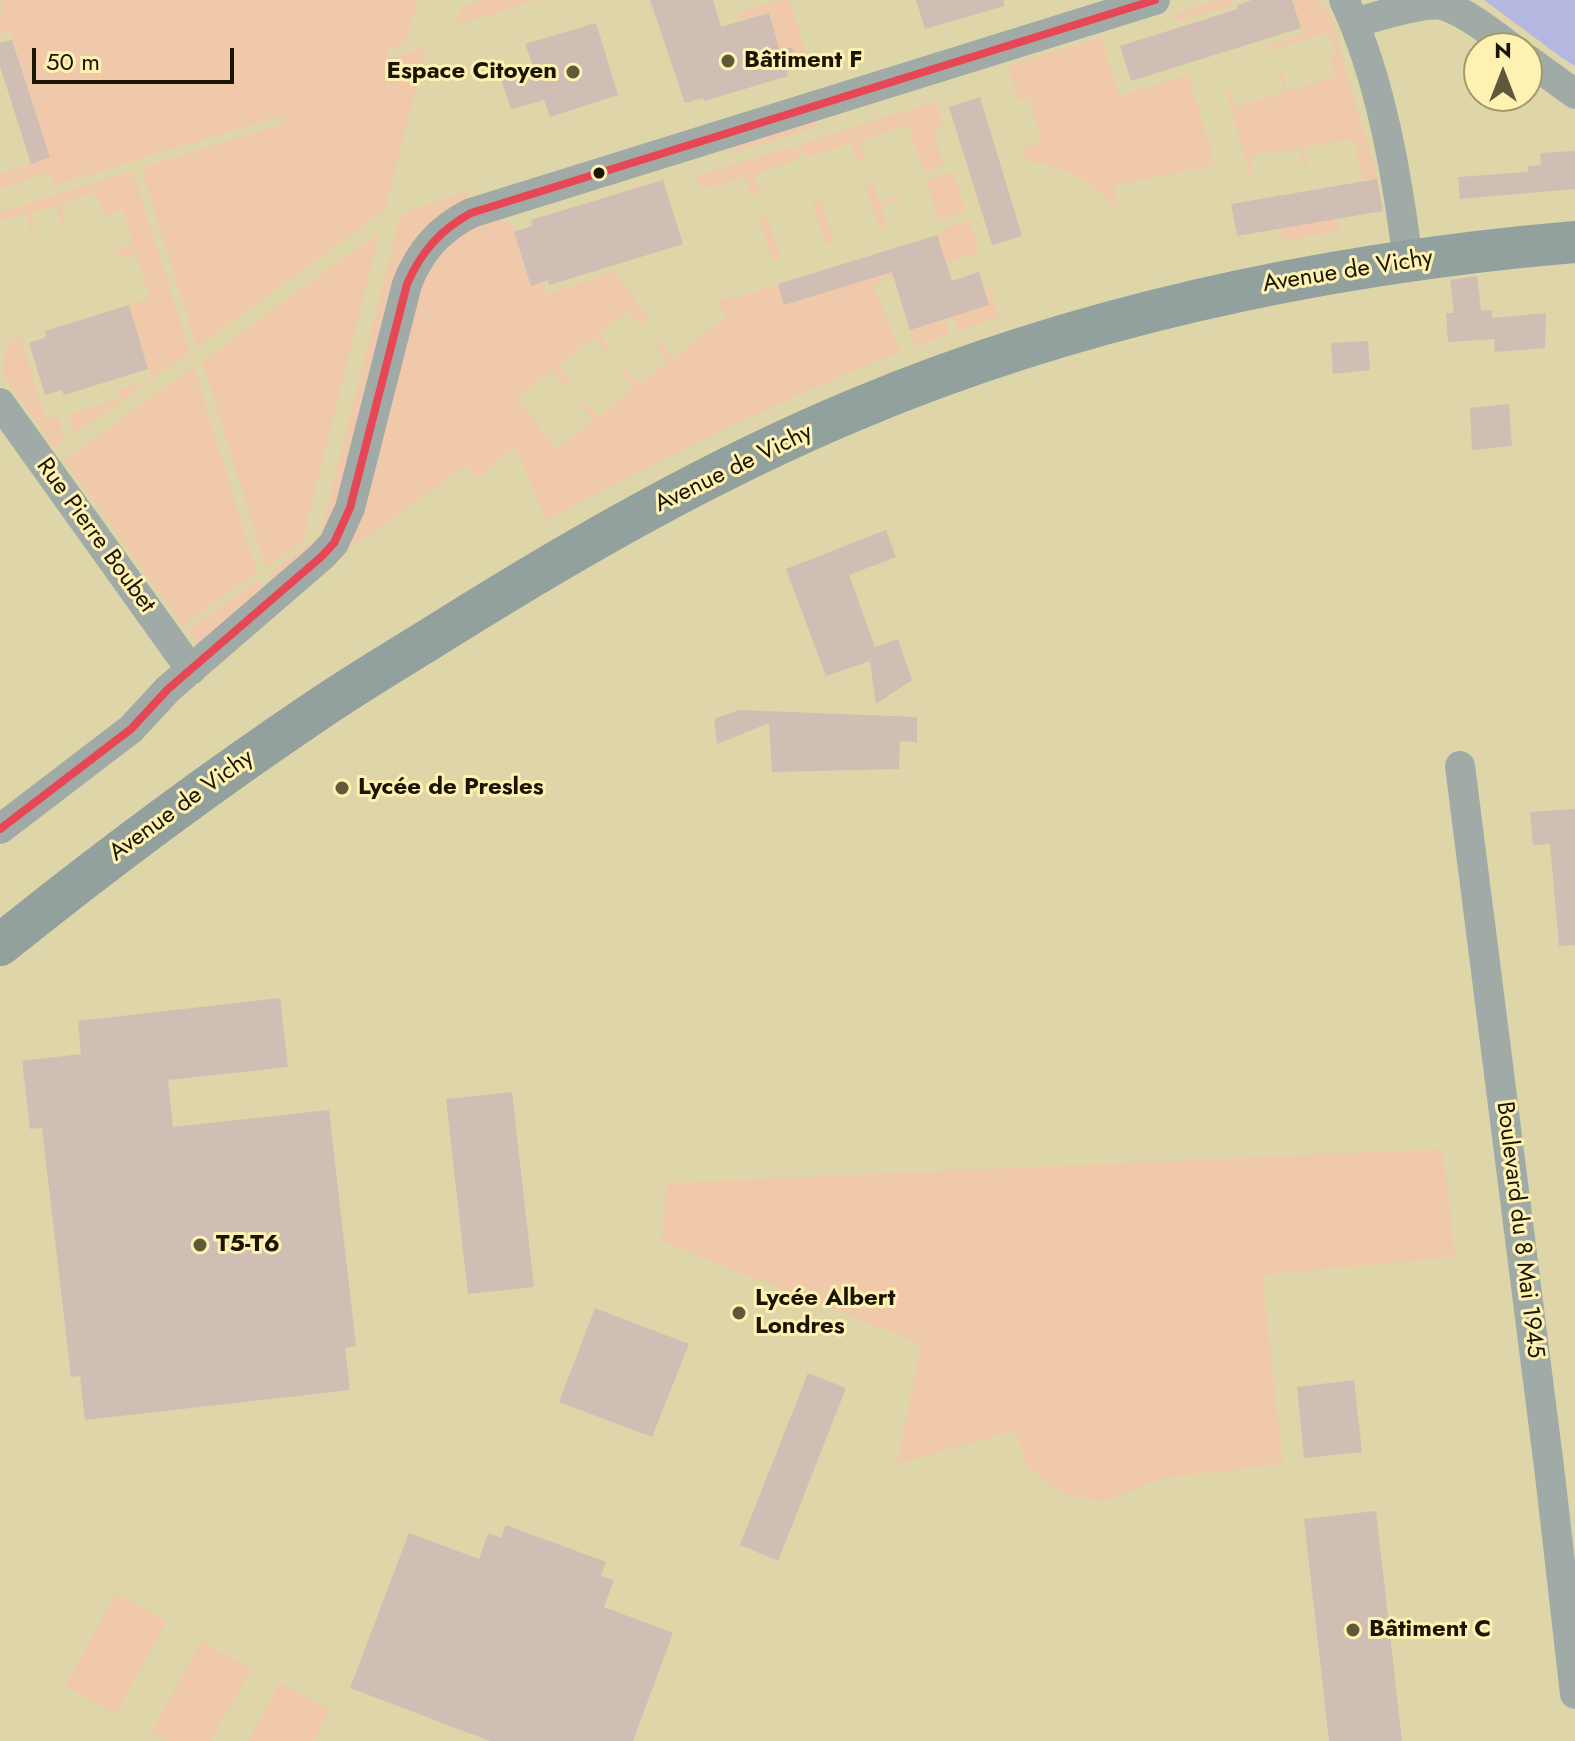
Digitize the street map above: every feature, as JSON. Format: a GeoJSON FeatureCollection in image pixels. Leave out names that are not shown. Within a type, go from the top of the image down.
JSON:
{"type":"FeatureCollection","features":[{"type":"Feature","properties":{"kind":"main road","name":"Avenue de Vichy"},"geometry":{"type":"LineString","coordinates":[[0,945],[133,840],[322,706],[541,570],[714,475],[857,409],[998,356],[1132,316],[1250,288],[1408,262],[1575,242]]}},
{"type":"Feature","properties":{"kind":"street"},"geometry":{"type":"LineString","coordinates":[[0,829],[131,729],[157,699],[334,543],[350,508],[411,274],[425,249],[456,221],[481,210],[1155,0]]}},
{"type":"Feature","properties":{"kind":"street"},"geometry":{"type":"LineString","coordinates":[[1408,262],[1390,148],[1349,12],[1441,5],[1490,32]]}},
{"type":"Feature","properties":{"kind":"street"},"geometry":{"type":"LineString","coordinates":[[1543,71],[1575,94]]}},
{"type":"Feature","properties":{"kind":"street","name":"Rue Pierre Boubet"},"geometry":{"type":"LineString","coordinates":[[0,403],[191,670]]}},
{"type":"Feature","properties":{"kind":"street","name":"Boulevard du 8 Mai 1945"},"geometry":{"type":"LineString","coordinates":[[1460,766],[1575,1694]]}},
{"type":"Feature","properties":{"kind":"shaded area"},"geometry":{"type":"Polygon","coordinates":[[[0,0],[417,0],[406,43],[387,50],[390,59],[427,46],[385,210],[197,347],[141,168],[286,123],[284,115],[54,185],[49,173],[0,188],[0,173],[50,157],[10,31],[0,34],[0,13],[4,11],[0,0]]]}},
{"type":"Feature","properties":{"kind":"shaded area"},"geometry":{"type":"Polygon","coordinates":[[[481,0],[537,0],[456,25],[461,6],[481,0]]]}},
{"type":"Feature","properties":{"kind":"shaded area"},"geometry":{"type":"Polygon","coordinates":[[[789,0],[807,56],[796,59],[792,47],[780,51],[769,13],[741,21],[738,13],[789,0]]]}},
{"type":"Feature","properties":{"kind":"shaded area"},"geometry":{"type":"Polygon","coordinates":[[[1218,0],[1236,0],[1230,2],[1231,5],[1175,22],[1173,15],[1218,0]]]}},
{"type":"Feature","properties":{"kind":"shaded area"},"geometry":{"type":"Polygon","coordinates":[[[1292,0],[1319,0],[1331,18],[1378,179],[1362,181],[1354,139],[1304,147],[1307,167],[1304,168],[1300,148],[1251,156],[1254,177],[1250,177],[1226,89],[1229,88],[1236,107],[1284,92],[1279,73],[1282,72],[1288,91],[1336,76],[1330,57],[1335,55],[1328,33],[1267,51],[1266,46],[1303,35],[1292,0]]]}},
{"type":"Feature","properties":{"kind":"shaded area"},"geometry":{"type":"Polygon","coordinates":[[[1101,37],[1119,96],[1188,75],[1215,164],[1114,186],[1115,207],[1085,181],[1054,167],[1027,160],[1023,148],[1042,142],[1029,98],[1018,100],[1008,66],[1101,37]]]}},
{"type":"Feature","properties":{"kind":"shaded area"},"geometry":{"type":"Polygon","coordinates":[[[936,101],[943,125],[933,128],[944,165],[924,172],[908,125],[860,141],[866,160],[858,162],[851,143],[805,158],[800,144],[936,101]]]}},
{"type":"Feature","properties":{"kind":"shaded area"},"geometry":{"type":"Polygon","coordinates":[[[814,118],[817,127],[736,152],[734,143],[814,118]]]}},
{"type":"Feature","properties":{"kind":"shaded area"},"geometry":{"type":"Polygon","coordinates":[[[796,145],[800,159],[754,174],[760,193],[751,195],[745,177],[701,190],[697,176],[796,145]]]}},
{"type":"Feature","properties":{"kind":"shaded area"},"geometry":{"type":"Polygon","coordinates":[[[133,171],[190,352],[152,379],[129,305],[150,298],[136,253],[117,258],[114,251],[133,245],[123,209],[103,215],[96,193],[61,204],[65,223],[62,224],[56,205],[30,213],[35,232],[31,232],[26,214],[0,221],[0,212],[133,171]]]}},
{"type":"Feature","properties":{"kind":"shaded area"},"geometry":{"type":"Polygon","coordinates":[[[953,171],[966,212],[939,221],[926,180],[953,171]]]}},
{"type":"Feature","properties":{"kind":"shaded area"},"geometry":{"type":"Polygon","coordinates":[[[873,183],[879,202],[901,196],[902,199],[881,206],[887,225],[879,228],[865,186],[873,183]]]}},
{"type":"Feature","properties":{"kind":"shaded area"},"geometry":{"type":"Polygon","coordinates":[[[470,191],[466,200],[424,229],[401,262],[336,510],[324,535],[272,583],[269,573],[320,536],[400,217],[411,210],[470,191]]]}},
{"type":"Feature","properties":{"kind":"shaded area"},"geometry":{"type":"Polygon","coordinates":[[[821,200],[834,241],[826,244],[812,202],[821,200]]]}},
{"type":"Feature","properties":{"kind":"shaded area"},"geometry":{"type":"Polygon","coordinates":[[[767,216],[780,258],[772,261],[759,219],[767,216]]]}},
{"type":"Feature","properties":{"kind":"shaded area"},"geometry":{"type":"Polygon","coordinates":[[[499,218],[502,224],[511,221],[530,285],[541,282],[545,295],[615,271],[649,320],[641,326],[628,311],[599,333],[611,350],[607,353],[594,337],[558,366],[570,382],[565,386],[553,370],[517,398],[556,449],[593,421],[581,405],[585,401],[598,417],[634,388],[622,373],[626,369],[639,385],[668,362],[656,346],[660,342],[673,358],[727,316],[715,300],[739,297],[778,284],[785,305],[880,275],[882,283],[874,286],[900,352],[721,431],[546,520],[515,445],[478,479],[467,465],[350,549],[348,546],[419,290],[430,265],[461,233],[499,218]]]}},
{"type":"Feature","properties":{"kind":"shaded area"},"geometry":{"type":"Polygon","coordinates":[[[1338,219],[1340,231],[1283,241],[1280,228],[1338,219]]]}},
{"type":"Feature","properties":{"kind":"shaded area"},"geometry":{"type":"Polygon","coordinates":[[[970,220],[980,252],[889,280],[886,273],[943,255],[938,235],[943,233],[942,229],[970,220]]]}},
{"type":"Feature","properties":{"kind":"shaded area"},"geometry":{"type":"Polygon","coordinates":[[[380,232],[302,542],[266,567],[202,361],[380,232]]]}},
{"type":"Feature","properties":{"kind":"shaded area"},"geometry":{"type":"Polygon","coordinates":[[[991,290],[999,317],[958,331],[953,316],[989,305],[985,292],[991,290]]]}},
{"type":"Feature","properties":{"kind":"shaded area"},"geometry":{"type":"Polygon","coordinates":[[[945,318],[950,334],[915,347],[910,330],[945,318]]]}},
{"type":"Feature","properties":{"kind":"shaded area"},"geometry":{"type":"Polygon","coordinates":[[[20,334],[46,420],[58,417],[65,441],[55,448],[2,374],[8,346],[20,334]]]}},
{"type":"Feature","properties":{"kind":"shaded area"},"geometry":{"type":"Polygon","coordinates":[[[194,367],[257,573],[183,625],[64,460],[194,367]]]}},
{"type":"Feature","properties":{"kind":"shaded area"},"geometry":{"type":"Polygon","coordinates":[[[150,381],[75,434],[69,414],[120,398],[118,390],[150,381]]]}},
{"type":"Feature","properties":{"kind":"shaded area"},"geometry":{"type":"Polygon","coordinates":[[[260,579],[263,590],[200,645],[187,630],[260,579]]]}},
{"type":"Feature","properties":{"kind":"shaded area"},"geometry":{"type":"Polygon","coordinates":[[[1443,1149],[1455,1257],[1262,1275],[1283,1464],[1163,1478],[1104,1502],[1064,1494],[1028,1468],[1015,1431],[897,1464],[921,1344],[661,1241],[667,1183],[1443,1149]]]}},
{"type":"Feature","properties":{"kind":"shaded area"},"geometry":{"type":"Polygon","coordinates":[[[116,1593],[167,1621],[116,1714],[65,1686],[116,1593]]]}},
{"type":"Feature","properties":{"kind":"shaded area"},"geometry":{"type":"Polygon","coordinates":[[[201,1641],[251,1669],[211,1741],[166,1741],[151,1733],[201,1641]]]}},
{"type":"Feature","properties":{"kind":"shaded area"},"geometry":{"type":"Polygon","coordinates":[[[280,1683],[330,1710],[313,1741],[248,1741],[280,1683]]]}},
{"type":"Feature","properties":{"kind":"water"},"geometry":{"type":"Polygon","coordinates":[[[1484,0],[1575,0],[1575,66],[1543,44],[1543,32],[1527,32],[1484,0]]]}},
{"type":"Feature","properties":{"kind":"building","name":"Bâtiment F"},"geometry":{"type":"Polygon","coordinates":[[[650,0],[713,0],[721,27],[769,13],[780,51],[792,47],[798,67],[787,71],[788,76],[704,101],[703,98],[685,103],[650,0]]]}},
{"type":"Feature","properties":{"kind":"building"},"geometry":{"type":"Polygon","coordinates":[[[916,0],[1004,0],[1004,6],[925,29],[916,0]]]}},
{"type":"Feature","properties":{"kind":"building"},"geometry":{"type":"Polygon","coordinates":[[[1252,0],[1292,0],[1301,28],[1131,81],[1120,46],[1238,9],[1237,5],[1252,0]]]}},
{"type":"Feature","properties":{"kind":"building","name":"Espace Citoyen"},"geometry":{"type":"Polygon","coordinates":[[[596,23],[618,95],[550,117],[544,100],[511,109],[500,76],[533,66],[525,44],[596,23]]]}},
{"type":"Feature","properties":{"kind":"building"},"geometry":{"type":"Polygon","coordinates":[[[12,40],[50,157],[31,164],[0,66],[0,43],[12,40]]]}},
{"type":"Feature","properties":{"kind":"building"},"geometry":{"type":"Polygon","coordinates":[[[980,97],[1022,236],[992,245],[949,107],[980,97]]]}},
{"type":"Feature","properties":{"kind":"building"},"geometry":{"type":"Polygon","coordinates":[[[1575,151],[1575,189],[1460,199],[1458,177],[1528,172],[1528,166],[1541,165],[1540,153],[1575,151]]]}},
{"type":"Feature","properties":{"kind":"building"},"geometry":{"type":"Polygon","coordinates":[[[1377,179],[1383,211],[1237,236],[1231,204],[1377,179]]]}},
{"type":"Feature","properties":{"kind":"building"},"geometry":{"type":"Polygon","coordinates":[[[663,180],[683,244],[549,285],[548,280],[531,286],[514,232],[532,226],[531,220],[663,180]]]}},
{"type":"Feature","properties":{"kind":"building"},"geometry":{"type":"Polygon","coordinates":[[[937,235],[952,281],[979,272],[989,305],[910,330],[892,272],[784,305],[778,284],[937,235]]]}},
{"type":"Feature","properties":{"kind":"building"},"geometry":{"type":"Polygon","coordinates":[[[1477,276],[1481,311],[1492,310],[1492,318],[1546,313],[1545,348],[1495,352],[1494,339],[1448,342],[1446,313],[1454,313],[1450,280],[1477,276]]]}},
{"type":"Feature","properties":{"kind":"building"},"geometry":{"type":"Polygon","coordinates":[[[129,305],[148,369],[64,395],[62,390],[45,395],[29,343],[46,337],[45,331],[129,305]]]}},
{"type":"Feature","properties":{"kind":"building"},"geometry":{"type":"Polygon","coordinates":[[[1368,341],[1370,370],[1333,374],[1331,343],[1368,341]]]}},
{"type":"Feature","properties":{"kind":"building"},"geometry":{"type":"Polygon","coordinates":[[[1509,404],[1512,446],[1472,450],[1470,408],[1509,404]]]}},
{"type":"Feature","properties":{"kind":"building"},"geometry":{"type":"Polygon","coordinates":[[[886,530],[896,557],[849,575],[875,647],[898,639],[912,680],[876,704],[870,661],[826,676],[786,569],[886,530]]]}},
{"type":"Feature","properties":{"kind":"building"},"geometry":{"type":"Polygon","coordinates":[[[739,710],[917,717],[917,742],[900,741],[899,769],[772,772],[769,723],[717,744],[714,719],[739,710]]]}},
{"type":"Feature","properties":{"kind":"building"},"geometry":{"type":"Polygon","coordinates":[[[1575,809],[1575,945],[1559,946],[1550,844],[1533,845],[1530,812],[1575,809]]]}},
{"type":"Feature","properties":{"kind":"building","name":"T5-T6"},"geometry":{"type":"Polygon","coordinates":[[[280,998],[288,1067],[168,1080],[173,1127],[329,1110],[356,1346],[345,1348],[350,1390],[85,1420],[80,1376],[71,1377],[42,1128],[30,1129],[22,1061],[81,1054],[78,1021],[280,998]]]}},
{"type":"Feature","properties":{"kind":"building"},"geometry":{"type":"Polygon","coordinates":[[[512,1092],[534,1287],[468,1294],[446,1099],[512,1092]]]}},
{"type":"Feature","properties":{"kind":"building"},"geometry":{"type":"Polygon","coordinates":[[[595,1308],[689,1344],[652,1437],[559,1402],[595,1308]]]}},
{"type":"Feature","properties":{"kind":"building"},"geometry":{"type":"Polygon","coordinates":[[[808,1373],[846,1388],[778,1561],[740,1545],[808,1373]]]}},
{"type":"Feature","properties":{"kind":"building"},"geometry":{"type":"Polygon","coordinates":[[[1354,1380],[1362,1452],[1304,1458],[1297,1387],[1354,1380]]]}},
{"type":"Feature","properties":{"kind":"building","name":"Bâtiment C"},"geometry":{"type":"Polygon","coordinates":[[[1376,1511],[1402,1741],[1329,1741],[1304,1519],[1376,1511]]]}},
{"type":"Feature","properties":{"kind":"building"},"geometry":{"type":"Polygon","coordinates":[[[506,1525],[606,1562],[601,1576],[614,1580],[604,1607],[673,1633],[633,1741],[490,1741],[350,1688],[409,1533],[479,1559],[488,1533],[501,1538],[506,1525]]]}},
{"type":"Feature","properties":{"kind":"transit line"},"geometry":{"type":"LineString","coordinates":[[0,829],[131,729],[168,689],[334,543],[350,508],[407,284],[425,252],[450,227],[471,213],[1155,0]]}},
{"type":"Feature","properties":{"kind":"place","name":"Bâtiment F"},"geometry":{"type":"Point","coordinates":[728,61]}},
{"type":"Feature","properties":{"kind":"place","name":"Espace Citoyen"},"geometry":{"type":"Point","coordinates":[573,72]}},
{"type":"Feature","properties":{"kind":"place","name":"Lycée de Presles"},"geometry":{"type":"Point","coordinates":[342,788]}},
{"type":"Feature","properties":{"kind":"place","name":"T5-T6"},"geometry":{"type":"Point","coordinates":[200,1245]}},
{"type":"Feature","properties":{"kind":"place","name":"Lycée Albert Londres"},"geometry":{"type":"Point","coordinates":[739,1313]}},
{"type":"Feature","properties":{"kind":"place","name":"Bâtiment C"},"geometry":{"type":"Point","coordinates":[1353,1630]}}]}
